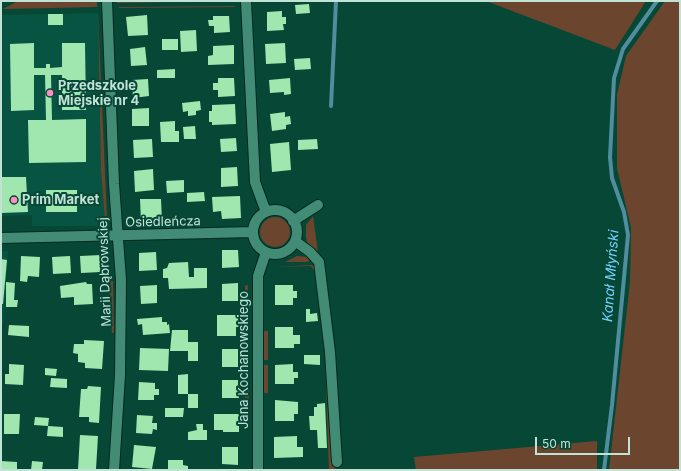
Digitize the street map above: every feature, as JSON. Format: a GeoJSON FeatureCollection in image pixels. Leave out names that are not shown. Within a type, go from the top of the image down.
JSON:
{"type":"FeatureCollection","features":[{"type":"Feature","properties":{"kind":"street","name":"Marii Dąbrowskiej"},"geometry":{"type":"LineString","coordinates":[[107,1],[114,184],[121,280],[120,359],[114,470]]}},
{"type":"Feature","properties":{"kind":"street"},"geometry":{"type":"LineString","coordinates":[[246,1],[255,182],[266,212]]}},
{"type":"Feature","properties":{"kind":"street"},"geometry":{"type":"LineString","coordinates":[[294,221],[318,205]]}},
{"type":"Feature","properties":{"kind":"street"},"geometry":{"type":"LineString","coordinates":[[282,211],[294,221],[296,231],[295,241],[286,251],[273,254],[266,252],[257,244],[253,232],[256,220],[266,212],[282,211]]}},
{"type":"Feature","properties":{"kind":"street","name":"Osiedleńcza"},"geometry":{"type":"LineString","coordinates":[[1,238],[253,232]]}},
{"type":"Feature","properties":{"kind":"street"},"geometry":{"type":"LineString","coordinates":[[295,241],[310,252],[319,262],[332,373],[337,462]]}},
{"type":"Feature","properties":{"kind":"street","name":"Jana Kochanowskiego"},"geometry":{"type":"LineString","coordinates":[[258,470],[258,276],[266,252]]}},
{"type":"Feature","properties":{"kind":"shaded area"},"geometry":{"type":"Polygon","coordinates":[[[18,1],[97,1],[97,7],[3,9],[18,1]]]}},
{"type":"Feature","properties":{"kind":"shaded area"},"geometry":{"type":"Polygon","coordinates":[[[117,1],[237,1],[117,3],[117,1]]]}},
{"type":"Feature","properties":{"kind":"shaded area"},"geometry":{"type":"Polygon","coordinates":[[[486,1],[646,1],[615,50],[486,1]]]}},
{"type":"Feature","properties":{"kind":"shaded area"},"geometry":{"type":"Polygon","coordinates":[[[665,1],[680,1],[680,470],[609,470],[630,282],[631,228],[617,168],[617,95],[626,56],[665,1]]]}},
{"type":"Feature","properties":{"kind":"shaded area"},"geometry":{"type":"Polygon","coordinates":[[[119,7],[235,7],[119,8],[119,7]]]}},
{"type":"Feature","properties":{"kind":"shaded area"},"geometry":{"type":"Polygon","coordinates":[[[98,12],[107,219],[105,219],[101,171],[98,12]]]}},
{"type":"Feature","properties":{"kind":"shaded area","name":"Przedszkole Miejskie nr 4"},"geometry":{"type":"Polygon","coordinates":[[[98,13],[101,171],[105,219],[99,226],[32,226],[32,215],[1,216],[1,15],[98,13]]]}},
{"type":"Feature","properties":{"kind":"shaded area"},"geometry":{"type":"Polygon","coordinates":[[[313,216],[318,256],[307,242],[306,237],[306,225],[313,216]]]}},
{"type":"Feature","properties":{"kind":"shaded area"},"geometry":{"type":"Polygon","coordinates":[[[275,217],[281,218],[289,226],[289,238],[281,246],[275,247],[269,246],[261,238],[260,232],[261,226],[269,218],[275,217]]]}},
{"type":"Feature","properties":{"kind":"shaded area"},"geometry":{"type":"Polygon","coordinates":[[[1,251],[8,251],[3,324],[1,324],[1,251]]]}},
{"type":"Feature","properties":{"kind":"shaded area"},"geometry":{"type":"Polygon","coordinates":[[[297,256],[309,257],[312,259],[307,262],[285,262],[297,256]]]}},
{"type":"Feature","properties":{"kind":"shaded area"},"geometry":{"type":"Polygon","coordinates":[[[312,265],[315,267],[316,274],[311,266],[275,267],[312,265]]]}},
{"type":"Feature","properties":{"kind":"shaded area"},"geometry":{"type":"Polygon","coordinates":[[[316,274],[328,358],[332,461],[336,470],[329,470],[325,357],[316,274]]]}},
{"type":"Feature","properties":{"kind":"shaded area"},"geometry":{"type":"Polygon","coordinates":[[[109,281],[113,281],[114,333],[112,333],[109,281]]]}},
{"type":"Feature","properties":{"kind":"shaded area"},"geometry":{"type":"Polygon","coordinates":[[[248,285],[247,329],[245,329],[245,286],[248,285]]]}},
{"type":"Feature","properties":{"kind":"shaded area"},"geometry":{"type":"Polygon","coordinates":[[[264,331],[268,331],[268,360],[264,360],[264,331]]]}},
{"type":"Feature","properties":{"kind":"shaded area"},"geometry":{"type":"Polygon","coordinates":[[[245,353],[249,353],[249,398],[245,398],[245,353]]]}},
{"type":"Feature","properties":{"kind":"shaded area"},"geometry":{"type":"Polygon","coordinates":[[[264,365],[268,365],[268,393],[263,393],[264,365]]]}},
{"type":"Feature","properties":{"kind":"shaded area"},"geometry":{"type":"Polygon","coordinates":[[[597,441],[597,470],[416,470],[414,457],[597,441]]]}},
{"type":"Feature","properties":{"kind":"building"},"geometry":{"type":"Polygon","coordinates":[[[309,4],[310,13],[296,14],[295,5],[309,4]]]}},
{"type":"Feature","properties":{"kind":"building"},"geometry":{"type":"Polygon","coordinates":[[[282,11],[282,17],[286,17],[286,24],[283,24],[284,30],[267,31],[267,12],[282,11]]]}},
{"type":"Feature","properties":{"kind":"building"},"geometry":{"type":"Polygon","coordinates":[[[48,14],[63,14],[63,25],[48,25],[48,14]]]}},
{"type":"Feature","properties":{"kind":"building"},"geometry":{"type":"Polygon","coordinates":[[[147,15],[148,35],[128,36],[126,17],[147,15]]]}},
{"type":"Feature","properties":{"kind":"building"},"geometry":{"type":"Polygon","coordinates":[[[213,16],[229,16],[230,32],[214,33],[214,26],[209,26],[208,20],[213,20],[213,16]]]}},
{"type":"Feature","properties":{"kind":"building"},"geometry":{"type":"Polygon","coordinates":[[[196,30],[197,51],[181,52],[180,31],[196,30]]]}},
{"type":"Feature","properties":{"kind":"building"},"geometry":{"type":"Polygon","coordinates":[[[162,39],[178,39],[178,50],[162,50],[162,39]]]}},
{"type":"Feature","properties":{"kind":"building"},"geometry":{"type":"Polygon","coordinates":[[[34,43],[34,68],[46,68],[46,64],[50,64],[50,68],[62,67],[62,43],[85,43],[86,110],[62,110],[62,75],[51,75],[52,120],[86,119],[86,162],[29,163],[28,120],[46,120],[45,75],[34,75],[34,110],[11,111],[10,44],[34,43]]]}},
{"type":"Feature","properties":{"kind":"building"},"geometry":{"type":"Polygon","coordinates":[[[285,43],[286,63],[266,64],[265,44],[285,43]]]}},
{"type":"Feature","properties":{"kind":"building"},"geometry":{"type":"Polygon","coordinates":[[[234,45],[234,64],[208,65],[208,56],[213,55],[213,46],[234,45]]]}},
{"type":"Feature","properties":{"kind":"building"},"geometry":{"type":"Polygon","coordinates":[[[145,47],[147,65],[131,66],[130,49],[145,47]]]}},
{"type":"Feature","properties":{"kind":"building"},"geometry":{"type":"Polygon","coordinates":[[[310,58],[311,69],[295,70],[294,59],[310,58]]]}},
{"type":"Feature","properties":{"kind":"building"},"geometry":{"type":"Polygon","coordinates":[[[175,69],[175,78],[157,78],[157,70],[175,69]]]}},
{"type":"Feature","properties":{"kind":"building"},"geometry":{"type":"Polygon","coordinates":[[[218,78],[234,78],[235,96],[218,97],[218,90],[213,90],[213,83],[218,83],[218,78]]]}},
{"type":"Feature","properties":{"kind":"building"},"geometry":{"type":"Polygon","coordinates":[[[290,78],[291,94],[284,95],[284,92],[270,93],[269,80],[290,78]]]}},
{"type":"Feature","properties":{"kind":"building"},"geometry":{"type":"Polygon","coordinates":[[[148,79],[149,96],[133,98],[132,80],[148,79]]]}},
{"type":"Feature","properties":{"kind":"building"},"geometry":{"type":"Polygon","coordinates":[[[200,101],[201,110],[196,111],[196,115],[188,116],[188,111],[183,112],[182,103],[200,101]]]}},
{"type":"Feature","properties":{"kind":"building"},"geometry":{"type":"Polygon","coordinates":[[[235,104],[236,124],[212,125],[212,122],[209,122],[209,111],[212,111],[212,105],[235,104]]]}},
{"type":"Feature","properties":{"kind":"building"},"geometry":{"type":"Polygon","coordinates":[[[149,108],[149,126],[132,126],[132,109],[149,108]]]}},
{"type":"Feature","properties":{"kind":"building"},"geometry":{"type":"Polygon","coordinates":[[[285,112],[285,117],[290,116],[291,124],[286,125],[286,129],[272,131],[270,114],[285,112]]]}},
{"type":"Feature","properties":{"kind":"building"},"geometry":{"type":"Polygon","coordinates":[[[175,121],[175,131],[179,131],[179,142],[161,142],[160,122],[175,121]]]}},
{"type":"Feature","properties":{"kind":"building"},"geometry":{"type":"Polygon","coordinates":[[[195,126],[196,139],[184,139],[183,127],[195,126]]]}},
{"type":"Feature","properties":{"kind":"building"},"geometry":{"type":"Polygon","coordinates":[[[236,138],[237,151],[221,152],[220,139],[236,138]]]}},
{"type":"Feature","properties":{"kind":"building"},"geometry":{"type":"Polygon","coordinates":[[[152,139],[153,157],[134,158],[133,140],[152,139]]]}},
{"type":"Feature","properties":{"kind":"building"},"geometry":{"type":"Polygon","coordinates":[[[317,139],[318,149],[298,150],[298,140],[317,139]]]}},
{"type":"Feature","properties":{"kind":"building"},"geometry":{"type":"Polygon","coordinates":[[[289,142],[291,170],[272,172],[270,144],[289,142]]]}},
{"type":"Feature","properties":{"kind":"building"},"geometry":{"type":"Polygon","coordinates":[[[237,167],[238,186],[221,187],[221,168],[237,167]]]}},
{"type":"Feature","properties":{"kind":"building"},"geometry":{"type":"Polygon","coordinates":[[[153,169],[154,190],[135,192],[134,171],[153,169]]]}},
{"type":"Feature","properties":{"kind":"building","name":"Prim Market"},"geometry":{"type":"Polygon","coordinates":[[[1,177],[26,177],[28,212],[1,213],[1,177]]]}},
{"type":"Feature","properties":{"kind":"building"},"geometry":{"type":"Polygon","coordinates":[[[184,180],[184,192],[167,193],[166,181],[184,180]]]}},
{"type":"Feature","properties":{"kind":"building"},"geometry":{"type":"Polygon","coordinates":[[[46,190],[77,190],[77,212],[46,212],[46,190]]]}},
{"type":"Feature","properties":{"kind":"building"},"geometry":{"type":"Polygon","coordinates":[[[204,192],[205,201],[187,202],[187,193],[204,192]]]}},
{"type":"Feature","properties":{"kind":"building"},"geometry":{"type":"Polygon","coordinates":[[[240,196],[241,218],[222,219],[221,211],[213,212],[212,197],[240,196]]]}},
{"type":"Feature","properties":{"kind":"building"},"geometry":{"type":"Polygon","coordinates":[[[140,199],[161,199],[162,221],[141,222],[140,199]]]}},
{"type":"Feature","properties":{"kind":"building"},"geometry":{"type":"Polygon","coordinates":[[[222,250],[238,250],[239,267],[222,268],[222,250]]]}},
{"type":"Feature","properties":{"kind":"building"},"geometry":{"type":"Polygon","coordinates":[[[156,252],[157,270],[139,271],[139,253],[156,252]]]}},
{"type":"Feature","properties":{"kind":"building"},"geometry":{"type":"Polygon","coordinates":[[[101,255],[101,272],[81,273],[80,256],[101,255]]]}},
{"type":"Feature","properties":{"kind":"building"},"geometry":{"type":"Polygon","coordinates":[[[21,256],[40,257],[39,277],[28,276],[27,282],[20,281],[21,256]]]}},
{"type":"Feature","properties":{"kind":"building"},"geometry":{"type":"Polygon","coordinates":[[[70,256],[71,273],[53,274],[52,257],[70,256]]]}},
{"type":"Feature","properties":{"kind":"building"},"geometry":{"type":"Polygon","coordinates":[[[1,259],[7,260],[3,304],[1,304],[1,259]]]}},
{"type":"Feature","properties":{"kind":"building"},"geometry":{"type":"Polygon","coordinates":[[[188,262],[189,277],[194,277],[194,268],[207,268],[207,288],[169,289],[168,278],[163,278],[163,269],[167,268],[169,263],[188,262]]]}},
{"type":"Feature","properties":{"kind":"building"},"geometry":{"type":"Polygon","coordinates":[[[6,282],[15,283],[14,300],[18,300],[17,307],[6,307],[6,282]]]}},
{"type":"Feature","properties":{"kind":"building"},"geometry":{"type":"Polygon","coordinates":[[[86,282],[87,284],[92,284],[93,304],[74,305],[74,297],[61,298],[60,286],[86,282]]]}},
{"type":"Feature","properties":{"kind":"building"},"geometry":{"type":"Polygon","coordinates":[[[238,283],[238,301],[222,301],[222,284],[238,283]]]}},
{"type":"Feature","properties":{"kind":"building"},"geometry":{"type":"Polygon","coordinates":[[[157,285],[157,303],[141,304],[140,286],[157,285]]]}},
{"type":"Feature","properties":{"kind":"building"},"geometry":{"type":"Polygon","coordinates":[[[275,285],[293,285],[293,291],[297,291],[297,298],[293,298],[293,305],[275,305],[275,285]]]}},
{"type":"Feature","properties":{"kind":"building"},"geometry":{"type":"Polygon","coordinates":[[[306,309],[310,309],[310,314],[317,313],[318,321],[306,322],[306,309]]]}},
{"type":"Feature","properties":{"kind":"building"},"geometry":{"type":"Polygon","coordinates":[[[217,315],[239,315],[239,327],[236,327],[236,336],[217,336],[217,315]]]}},
{"type":"Feature","properties":{"kind":"building"},"geometry":{"type":"Polygon","coordinates":[[[162,317],[162,322],[167,322],[167,325],[169,324],[170,333],[143,335],[142,324],[138,325],[137,319],[162,317]]]}},
{"type":"Feature","properties":{"kind":"building"},"geometry":{"type":"Polygon","coordinates":[[[9,325],[29,326],[29,337],[8,335],[9,325]]]}},
{"type":"Feature","properties":{"kind":"building"},"geometry":{"type":"Polygon","coordinates":[[[275,327],[293,327],[293,335],[300,335],[300,344],[294,344],[294,348],[275,348],[275,327]]]}},
{"type":"Feature","properties":{"kind":"building"},"geometry":{"type":"Polygon","coordinates":[[[172,330],[188,330],[188,342],[198,342],[198,361],[188,361],[188,351],[170,351],[172,330]]]}},
{"type":"Feature","properties":{"kind":"building"},"geometry":{"type":"Polygon","coordinates":[[[84,340],[104,341],[102,369],[85,368],[85,363],[78,362],[78,354],[73,353],[74,344],[84,344],[84,340]]]}},
{"type":"Feature","properties":{"kind":"building"},"geometry":{"type":"Polygon","coordinates":[[[140,348],[169,349],[168,371],[139,370],[140,348]]]}},
{"type":"Feature","properties":{"kind":"building"},"geometry":{"type":"Polygon","coordinates":[[[222,349],[238,349],[238,367],[222,367],[222,349]]]}},
{"type":"Feature","properties":{"kind":"building"},"geometry":{"type":"Polygon","coordinates":[[[304,355],[320,355],[320,365],[304,364],[304,355]]]}},
{"type":"Feature","properties":{"kind":"building"},"geometry":{"type":"Polygon","coordinates":[[[9,364],[24,365],[23,385],[5,384],[5,374],[9,374],[9,364]]]}},
{"type":"Feature","properties":{"kind":"building"},"geometry":{"type":"Polygon","coordinates":[[[293,364],[293,372],[298,372],[298,378],[294,378],[294,384],[275,384],[275,365],[293,364]]]}},
{"type":"Feature","properties":{"kind":"building"},"geometry":{"type":"Polygon","coordinates":[[[45,368],[57,369],[56,376],[45,375],[45,368]]]}},
{"type":"Feature","properties":{"kind":"building"},"geometry":{"type":"Polygon","coordinates":[[[188,374],[188,394],[178,394],[178,375],[188,374]]]}},
{"type":"Feature","properties":{"kind":"building"},"geometry":{"type":"Polygon","coordinates":[[[51,378],[67,379],[67,388],[50,387],[51,378]]]}},
{"type":"Feature","properties":{"kind":"building"},"geometry":{"type":"Polygon","coordinates":[[[222,380],[238,380],[239,398],[222,398],[222,380]]]}},
{"type":"Feature","properties":{"kind":"building"},"geometry":{"type":"Polygon","coordinates":[[[139,382],[155,383],[155,389],[159,389],[159,395],[154,395],[154,400],[138,400],[139,382]]]}},
{"type":"Feature","properties":{"kind":"building"},"geometry":{"type":"Polygon","coordinates":[[[88,386],[101,387],[99,423],[89,422],[89,417],[79,417],[81,389],[87,389],[88,386]]]}},
{"type":"Feature","properties":{"kind":"building"},"geometry":{"type":"Polygon","coordinates":[[[188,394],[198,394],[198,408],[188,408],[188,394]]]}},
{"type":"Feature","properties":{"kind":"building"},"geometry":{"type":"Polygon","coordinates":[[[275,400],[298,402],[298,414],[294,414],[294,421],[275,421],[275,400]]]}},
{"type":"Feature","properties":{"kind":"building"},"geometry":{"type":"Polygon","coordinates":[[[325,403],[327,448],[318,448],[317,430],[310,430],[309,416],[314,416],[314,407],[317,407],[317,404],[325,403]]]}},
{"type":"Feature","properties":{"kind":"building"},"geometry":{"type":"Polygon","coordinates":[[[165,408],[184,408],[183,417],[165,417],[165,408]]]}},
{"type":"Feature","properties":{"kind":"building"},"geometry":{"type":"Polygon","coordinates":[[[4,414],[20,414],[19,434],[4,434],[4,414]]]}},
{"type":"Feature","properties":{"kind":"building"},"geometry":{"type":"Polygon","coordinates":[[[214,414],[239,414],[239,432],[223,432],[223,430],[214,430],[214,414]]]}},
{"type":"Feature","properties":{"kind":"building"},"geometry":{"type":"Polygon","coordinates":[[[137,415],[153,416],[152,423],[157,423],[157,430],[153,429],[152,434],[136,433],[137,415]]]}},
{"type":"Feature","properties":{"kind":"building"},"geometry":{"type":"Polygon","coordinates":[[[35,417],[49,418],[48,426],[34,425],[35,417]]]}},
{"type":"Feature","properties":{"kind":"building"},"geometry":{"type":"Polygon","coordinates":[[[196,424],[203,424],[203,430],[207,430],[207,440],[188,440],[188,432],[197,430],[196,424]]]}},
{"type":"Feature","properties":{"kind":"building"},"geometry":{"type":"Polygon","coordinates":[[[48,426],[63,427],[63,437],[47,436],[48,426]]]}},
{"type":"Feature","properties":{"kind":"building"},"geometry":{"type":"Polygon","coordinates":[[[80,435],[98,436],[96,469],[78,470],[80,435]]]}},
{"type":"Feature","properties":{"kind":"building"},"geometry":{"type":"Polygon","coordinates":[[[297,436],[297,447],[303,447],[303,457],[274,458],[274,437],[297,436]]]}},
{"type":"Feature","properties":{"kind":"building"},"geometry":{"type":"Polygon","coordinates":[[[134,445],[156,447],[152,469],[132,467],[134,445]]]}},
{"type":"Feature","properties":{"kind":"building"},"geometry":{"type":"Polygon","coordinates":[[[222,447],[238,447],[238,465],[222,464],[222,447]]]}},
{"type":"Feature","properties":{"kind":"building"},"geometry":{"type":"Polygon","coordinates":[[[168,460],[183,460],[183,465],[188,466],[188,470],[168,470],[168,460]]]}},
{"type":"Feature","properties":{"kind":"building"},"geometry":{"type":"Polygon","coordinates":[[[1,461],[17,462],[17,470],[1,470],[1,461]]]}},
{"type":"Feature","properties":{"kind":"building"},"geometry":{"type":"Polygon","coordinates":[[[32,461],[43,462],[42,470],[31,470],[32,461]]]}},
{"type":"Feature","properties":{"kind":"waterway"},"geometry":{"type":"LineString","coordinates":[[331,106],[336,1]]}},
{"type":"Feature","properties":{"kind":"waterway","name":"Kanał Młyński"},"geometry":{"type":"LineString","coordinates":[[604,470],[612,405],[628,235],[624,212],[612,178],[610,157],[614,78],[623,49],[657,1]]}},
{"type":"Feature","properties":{"kind":"place","name":"Przedszkole Miejskie nr 4"},"geometry":{"type":"Point","coordinates":[50,93]}},
{"type":"Feature","properties":{"kind":"place","name":"Prim Market"},"geometry":{"type":"Point","coordinates":[14,200]}}]}
